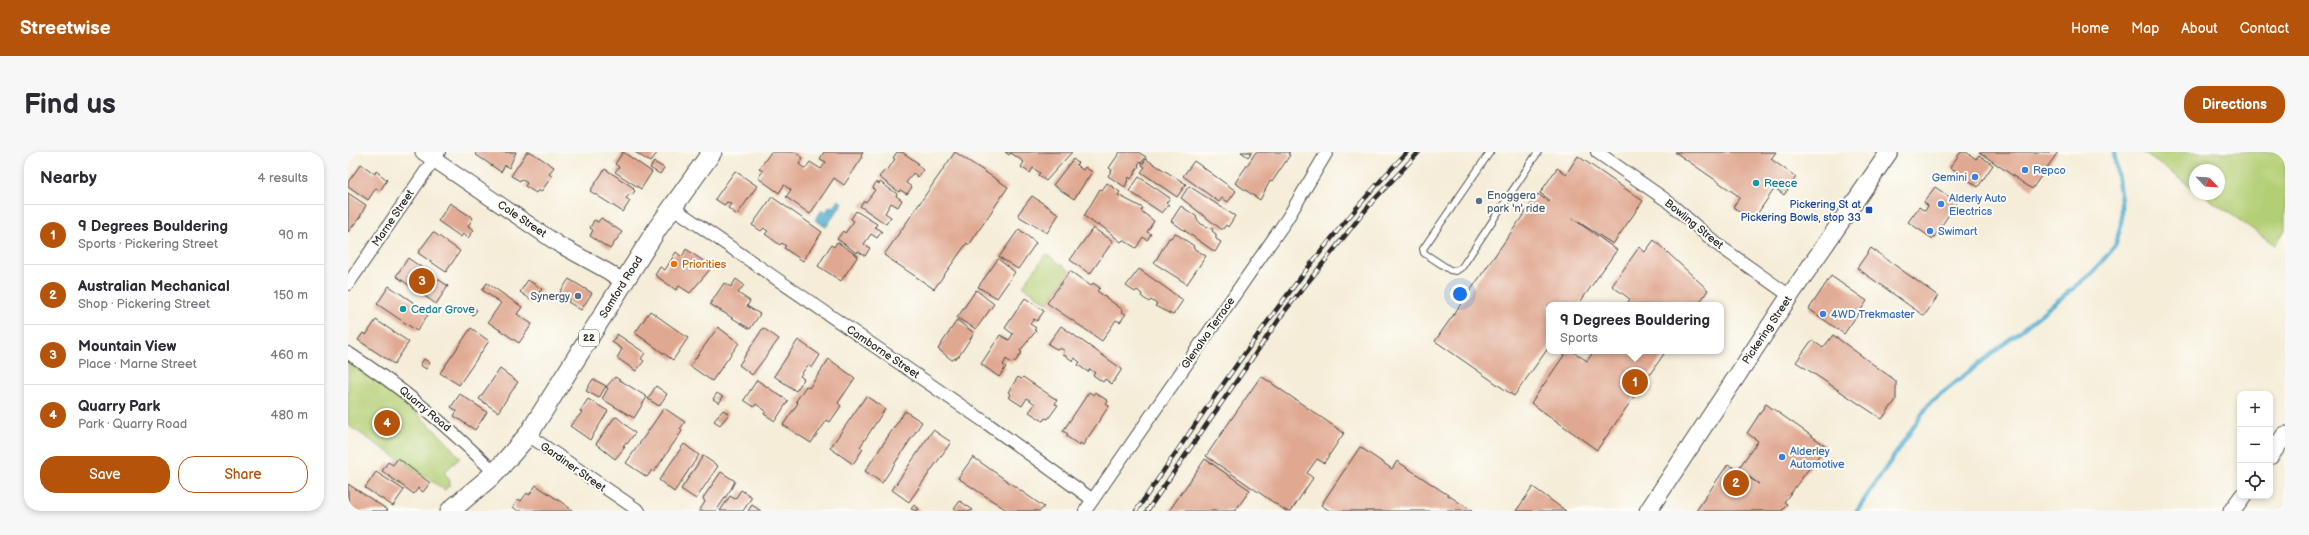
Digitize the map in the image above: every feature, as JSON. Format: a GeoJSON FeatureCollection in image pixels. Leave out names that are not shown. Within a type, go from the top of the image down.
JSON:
{"type":"FeatureCollection","features":[{"type":"Feature","properties":{"kind":"main road","name":"Samford Road"},"geometry":{"type":"LineString","coordinates":[[450,511],[495,473],[528,435],[672,207],[712,152]]}},
{"type":"Feature","properties":{"kind":"main road","name":"Pickering Street"},"geometry":{"type":"LineString","coordinates":[[1648,511],[1790,296],[1889,152]]}},
{"type":"Feature","properties":{"kind":"main road"},"geometry":{"type":"LineString","coordinates":[[2273,452],[2284,437]]}},
{"type":"Feature","properties":{"kind":"main road"},"geometry":{"type":"LineString","coordinates":[[2232,511],[2241,499]]}},
{"type":"Feature","properties":{"kind":"street","name":"Glenalva Terrace"},"geometry":{"type":"LineString","coordinates":[[1085,511],[1287,219],[1327,152]]}},
{"type":"Feature","properties":{"kind":"street","name":"Bowling Street"},"geometry":{"type":"LineString","coordinates":[[1597,152],[1666,200],[1718,245],[1790,296]]}},
{"type":"Feature","properties":{"kind":"street","name":"Cole Street"},"geometry":{"type":"LineString","coordinates":[[432,154],[558,244],[608,271],[624,282]]}},
{"type":"Feature","properties":{"kind":"street","name":"Marne Street"},"geometry":{"type":"LineString","coordinates":[[348,284],[432,154]]}},
{"type":"Feature","properties":{"kind":"street","name":"Camborne Street"},"geometry":{"type":"LineString","coordinates":[[672,207],[985,422],[1093,500]]}},
{"type":"Feature","properties":{"kind":"street","name":"Quarry Road"},"geometry":{"type":"LineString","coordinates":[[348,353],[391,380],[460,439],[495,473]]}},
{"type":"Feature","properties":{"kind":"street","name":"Gardiner Street"},"geometry":{"type":"LineString","coordinates":[[528,435],[639,511]]}},
{"type":"Feature","properties":{"kind":"lane"},"geometry":{"type":"LineString","coordinates":[[1490,152],[1423,249],[1424,253],[1450,270],[1456,271],[1462,267],[1538,152]]}},
{"type":"Feature","properties":{"kind":"green space"},"geometry":{"type":"Polygon","coordinates":[[[2142,152],[2285,152],[2285,230],[2275,245],[2211,200],[2225,200],[2225,164],[2189,164],[2189,185],[2142,152]]]}},
{"type":"Feature","properties":{"kind":"green space"},"geometry":{"type":"Polygon","coordinates":[[[1046,254],[1070,271],[1047,303],[1023,286],[1046,254]]]}},
{"type":"Feature","properties":{"kind":"green space"},"geometry":{"type":"Polygon","coordinates":[[[348,361],[388,386],[443,438],[460,458],[444,472],[450,481],[449,486],[445,490],[348,425],[348,361]]]}},
{"type":"Feature","properties":{"kind":"water"},"geometry":{"type":"Polygon","coordinates":[[[838,200],[843,203],[826,227],[815,220],[822,210],[826,212],[830,206],[833,207],[838,200]]]}},
{"type":"Feature","properties":{"kind":"building"},"geometry":{"type":"Polygon","coordinates":[[[477,152],[516,152],[509,168],[505,165],[501,172],[475,154],[477,152]]]}},
{"type":"Feature","properties":{"kind":"building"},"geometry":{"type":"Polygon","coordinates":[[[527,152],[531,152],[554,167],[549,174],[552,176],[541,192],[538,190],[536,193],[525,186],[527,183],[521,179],[520,181],[511,176],[527,152]]]}},
{"type":"Feature","properties":{"kind":"building"},"geometry":{"type":"Polygon","coordinates":[[[623,152],[652,172],[641,189],[615,172],[619,167],[615,164],[623,152]]]}},
{"type":"Feature","properties":{"kind":"building"},"geometry":{"type":"Polygon","coordinates":[[[635,152],[658,152],[650,162],[635,152]]]}},
{"type":"Feature","properties":{"kind":"building"},"geometry":{"type":"Polygon","coordinates":[[[771,152],[795,152],[803,158],[799,164],[805,169],[810,162],[821,169],[826,162],[820,159],[824,152],[863,152],[861,156],[862,158],[844,185],[834,178],[810,214],[786,197],[791,190],[784,185],[779,193],[758,178],[763,171],[759,169],[771,152]]]}},
{"type":"Feature","properties":{"kind":"building"},"geometry":{"type":"Polygon","coordinates":[[[897,152],[902,152],[918,163],[917,165],[923,170],[918,177],[913,173],[906,183],[912,187],[907,194],[900,190],[899,192],[879,177],[885,170],[887,171],[895,159],[893,158],[897,152]]]}},
{"type":"Feature","properties":{"kind":"building"},"geometry":{"type":"Polygon","coordinates":[[[955,152],[1008,187],[969,245],[967,243],[934,289],[884,255],[955,152]]]}},
{"type":"Feature","properties":{"kind":"building"},"geometry":{"type":"Polygon","coordinates":[[[1005,152],[1072,152],[1046,181],[1038,175],[1040,173],[1033,168],[1030,173],[1021,167],[1024,162],[1011,153],[1009,155],[1005,152]]]}},
{"type":"Feature","properties":{"kind":"building"},"geometry":{"type":"Polygon","coordinates":[[[1120,152],[1138,152],[1146,157],[1141,163],[1140,162],[1131,179],[1129,177],[1125,187],[1108,176],[1112,170],[1109,168],[1120,152]]]}},
{"type":"Feature","properties":{"kind":"building"},"geometry":{"type":"Polygon","coordinates":[[[1241,152],[1252,152],[1248,157],[1241,152]]]}},
{"type":"Feature","properties":{"kind":"building"},"geometry":{"type":"Polygon","coordinates":[[[1256,152],[1290,152],[1288,154],[1290,155],[1272,182],[1270,181],[1260,200],[1235,183],[1256,152]]]}},
{"type":"Feature","properties":{"kind":"building","name":"Reece"},"geometry":{"type":"Polygon","coordinates":[[[1675,152],[1776,152],[1771,159],[1796,177],[1784,195],[1775,188],[1753,220],[1733,207],[1740,197],[1675,152]]]}},
{"type":"Feature","properties":{"kind":"building","name":"Gemini"},"geometry":{"type":"Polygon","coordinates":[[[1961,152],[1966,152],[1976,159],[1979,155],[1993,165],[1978,187],[1950,167],[1961,152]]]}},
{"type":"Feature","properties":{"kind":"building","name":"Repco"},"geometry":{"type":"Polygon","coordinates":[[[1979,152],[2058,152],[2032,189],[1979,152]]]}},
{"type":"Feature","properties":{"kind":"building"},"geometry":{"type":"Polygon","coordinates":[[[1578,156],[1643,201],[1613,244],[1572,218],[1617,250],[1580,302],[1546,302],[1546,351],[1514,396],[1435,341],[1538,194],[1549,202],[1550,200],[1540,193],[1557,168],[1566,174],[1578,156]]]}},
{"type":"Feature","properties":{"kind":"building"},"geometry":{"type":"Polygon","coordinates":[[[1073,159],[1078,163],[1076,165],[1083,170],[1085,167],[1092,172],[1074,199],[1053,185],[1073,159]]]}},
{"type":"Feature","properties":{"kind":"building"},"geometry":{"type":"Polygon","coordinates":[[[1146,159],[1186,184],[1177,197],[1141,172],[1145,167],[1142,165],[1146,159]]]}},
{"type":"Feature","properties":{"kind":"building"},"geometry":{"type":"Polygon","coordinates":[[[1194,161],[1236,191],[1228,202],[1222,198],[1219,202],[1183,176],[1194,161]]]}},
{"type":"Feature","properties":{"kind":"building"},"geometry":{"type":"Polygon","coordinates":[[[654,162],[664,168],[660,174],[650,168],[654,162]]]}},
{"type":"Feature","properties":{"kind":"building"},"geometry":{"type":"Polygon","coordinates":[[[361,164],[375,174],[376,171],[387,180],[380,191],[376,188],[368,200],[348,186],[348,182],[361,164]]]}},
{"type":"Feature","properties":{"kind":"building"},"geometry":{"type":"Polygon","coordinates":[[[605,169],[634,188],[633,189],[635,191],[632,195],[630,194],[626,198],[630,201],[623,212],[590,191],[605,169]]]}},
{"type":"Feature","properties":{"kind":"building"},"geometry":{"type":"Polygon","coordinates":[[[735,171],[757,186],[737,215],[728,208],[731,204],[727,202],[724,205],[715,199],[735,171]]]}},
{"type":"Feature","properties":{"kind":"building"},"geometry":{"type":"Polygon","coordinates":[[[1139,177],[1170,198],[1166,203],[1169,205],[1162,213],[1129,191],[1139,177]]]}},
{"type":"Feature","properties":{"kind":"building"},"geometry":{"type":"Polygon","coordinates":[[[876,182],[879,184],[880,182],[897,194],[896,196],[902,200],[898,207],[891,203],[885,213],[891,217],[886,224],[860,206],[864,201],[866,202],[875,190],[873,188],[876,182]]]}},
{"type":"Feature","properties":{"kind":"building"},"geometry":{"type":"Polygon","coordinates":[[[1107,183],[1120,192],[1118,195],[1143,208],[1141,211],[1154,221],[1147,232],[1151,234],[1147,240],[1143,237],[1136,248],[1123,240],[1121,242],[1099,224],[1098,226],[1084,216],[1100,189],[1102,190],[1107,183]]]}},
{"type":"Feature","properties":{"kind":"building"},"geometry":{"type":"Polygon","coordinates":[[[1189,186],[1235,216],[1228,227],[1226,225],[1223,229],[1221,229],[1181,198],[1189,186]]]}},
{"type":"Feature","properties":{"kind":"building"},"geometry":{"type":"Polygon","coordinates":[[[1935,187],[1957,202],[1933,239],[1908,222],[1919,207],[1925,211],[1928,206],[1924,202],[1935,187]]]}},
{"type":"Feature","properties":{"kind":"building"},"geometry":{"type":"Polygon","coordinates":[[[348,193],[366,205],[360,217],[348,232],[348,193]]]}},
{"type":"Feature","properties":{"kind":"building"},"geometry":{"type":"Polygon","coordinates":[[[1032,196],[1059,214],[1047,233],[1020,217],[1018,214],[1032,196]]]}},
{"type":"Feature","properties":{"kind":"building"},"geometry":{"type":"Polygon","coordinates":[[[772,197],[822,232],[803,261],[784,248],[786,246],[782,243],[780,245],[765,234],[768,231],[764,228],[761,231],[752,225],[772,197]]]}},
{"type":"Feature","properties":{"kind":"building"},"geometry":{"type":"Polygon","coordinates":[[[450,203],[473,218],[468,226],[474,230],[468,238],[463,234],[461,237],[438,221],[450,203]]]}},
{"type":"Feature","properties":{"kind":"building"},"geometry":{"type":"Polygon","coordinates":[[[1181,206],[1197,217],[1196,218],[1201,224],[1213,229],[1212,231],[1216,234],[1216,239],[1221,242],[1215,252],[1171,221],[1181,206]]]}},
{"type":"Feature","properties":{"kind":"building"},"geometry":{"type":"Polygon","coordinates":[[[856,211],[877,224],[875,227],[882,231],[877,238],[871,234],[864,244],[870,248],[865,256],[858,251],[857,253],[837,239],[843,231],[845,233],[854,221],[851,219],[856,211]]]}},
{"type":"Feature","properties":{"kind":"building"},"geometry":{"type":"Polygon","coordinates":[[[601,218],[622,232],[610,249],[590,236],[593,230],[590,228],[594,220],[598,222],[601,218]]]}},
{"type":"Feature","properties":{"kind":"building"},"geometry":{"type":"Polygon","coordinates":[[[1093,228],[1113,241],[1090,274],[1070,260],[1093,228]]]}},
{"type":"Feature","properties":{"kind":"building"},"geometry":{"type":"Polygon","coordinates":[[[1019,229],[1036,243],[1018,269],[999,257],[1019,229]]]}},
{"type":"Feature","properties":{"kind":"building"},"geometry":{"type":"Polygon","coordinates":[[[433,232],[460,251],[446,272],[418,253],[433,232]]]}},
{"type":"Feature","properties":{"kind":"building"},"geometry":{"type":"Polygon","coordinates":[[[1175,233],[1194,246],[1193,248],[1206,256],[1187,284],[1154,263],[1169,238],[1171,238],[1175,233]]]}},
{"type":"Feature","properties":{"kind":"building"},"geometry":{"type":"Polygon","coordinates":[[[1654,240],[1708,290],[1700,302],[1628,302],[1630,299],[1612,286],[1639,247],[1645,252],[1654,240]]]}},
{"type":"Feature","properties":{"kind":"building"},"geometry":{"type":"Polygon","coordinates":[[[837,242],[858,256],[841,281],[818,266],[831,245],[834,247],[837,242]]]}},
{"type":"Feature","properties":{"kind":"building"},"geometry":{"type":"Polygon","coordinates":[[[1871,248],[1938,296],[1924,316],[1857,268],[1871,248]]]}},
{"type":"Feature","properties":{"kind":"building"},"geometry":{"type":"Polygon","coordinates":[[[686,249],[712,267],[690,293],[679,286],[676,290],[655,275],[660,267],[665,270],[676,252],[682,257],[686,249]]]}},
{"type":"Feature","properties":{"kind":"building"},"geometry":{"type":"Polygon","coordinates":[[[408,258],[448,286],[436,304],[396,276],[408,258]]]}},
{"type":"Feature","properties":{"kind":"building"},"geometry":{"type":"Polygon","coordinates":[[[998,259],[1015,272],[997,298],[978,287],[998,259]]]}},
{"type":"Feature","properties":{"kind":"building"},"geometry":{"type":"Polygon","coordinates":[[[1139,269],[1183,300],[1173,315],[1155,306],[1157,304],[1151,300],[1149,302],[1141,296],[1142,294],[1137,290],[1135,292],[1126,286],[1139,269]]]}},
{"type":"Feature","properties":{"kind":"building"},"geometry":{"type":"Polygon","coordinates":[[[1070,271],[1091,286],[1093,283],[1100,288],[1097,291],[1123,310],[1122,312],[1126,314],[1120,322],[1116,320],[1102,341],[1047,303],[1070,271]]]}},
{"type":"Feature","properties":{"kind":"building"},"geometry":{"type":"Polygon","coordinates":[[[1831,276],[1867,301],[1844,334],[1809,309],[1831,276]]]}},
{"type":"Feature","properties":{"kind":"building","name":"Synergy"},"geometry":{"type":"Polygon","coordinates":[[[569,279],[592,293],[581,310],[568,302],[570,299],[560,292],[569,279]]]}},
{"type":"Feature","properties":{"kind":"building"},"geometry":{"type":"Polygon","coordinates":[[[736,279],[744,285],[738,293],[750,301],[747,306],[760,314],[750,329],[710,304],[724,283],[731,287],[736,279]]]}},
{"type":"Feature","properties":{"kind":"building"},"geometry":{"type":"Polygon","coordinates":[[[528,280],[542,289],[533,301],[520,292],[528,280]]]}},
{"type":"Feature","properties":{"kind":"building"},"geometry":{"type":"Polygon","coordinates":[[[487,283],[522,307],[517,314],[532,324],[519,343],[488,322],[501,303],[482,290],[487,283]]]}},
{"type":"Feature","properties":{"kind":"building","name":"Cedar Grove"},"geometry":{"type":"Polygon","coordinates":[[[389,286],[429,313],[417,331],[377,304],[389,286]]]}},
{"type":"Feature","properties":{"kind":"building"},"geometry":{"type":"Polygon","coordinates":[[[976,290],[994,304],[976,329],[957,318],[976,290]]]}},
{"type":"Feature","properties":{"kind":"building"},"geometry":{"type":"Polygon","coordinates":[[[1025,298],[1044,311],[1037,321],[1034,319],[1030,324],[1036,328],[1034,330],[1036,331],[1020,351],[1022,352],[1015,362],[1013,361],[1011,363],[1006,359],[1003,365],[1006,367],[999,377],[981,364],[1000,335],[1009,340],[1013,334],[1005,328],[1025,298]]]}},
{"type":"Feature","properties":{"kind":"building"},"geometry":{"type":"Polygon","coordinates":[[[473,307],[477,310],[473,315],[469,312],[473,307]]]}},
{"type":"Feature","properties":{"kind":"building"},"geometry":{"type":"Polygon","coordinates":[[[650,311],[688,338],[673,360],[635,333],[650,311]]]}},
{"type":"Feature","properties":{"kind":"building"},"geometry":{"type":"Polygon","coordinates":[[[376,320],[409,342],[394,364],[358,340],[363,333],[366,335],[376,320]]]}},
{"type":"Feature","properties":{"kind":"building"},"geometry":{"type":"Polygon","coordinates":[[[957,320],[974,333],[959,356],[952,360],[938,349],[957,320]]]}},
{"type":"Feature","properties":{"kind":"building"},"geometry":{"type":"Polygon","coordinates":[[[1061,326],[1122,369],[1112,384],[1105,379],[1103,382],[1093,375],[1095,373],[1090,369],[1088,372],[1078,365],[1080,362],[1075,358],[1073,361],[1063,354],[1065,351],[1060,348],[1058,350],[1048,344],[1061,326]]]}},
{"type":"Feature","properties":{"kind":"building"},"geometry":{"type":"Polygon","coordinates":[[[718,327],[739,343],[712,381],[690,366],[718,327]]]}},
{"type":"Feature","properties":{"kind":"building"},"geometry":{"type":"Polygon","coordinates":[[[471,328],[489,341],[459,385],[440,373],[471,328]]]}},
{"type":"Feature","properties":{"kind":"building"},"geometry":{"type":"Polygon","coordinates":[[[763,328],[779,339],[752,375],[739,365],[763,328]]]}},
{"type":"Feature","properties":{"kind":"building"},"geometry":{"type":"Polygon","coordinates":[[[617,334],[645,353],[641,359],[644,361],[636,371],[617,358],[622,349],[612,342],[617,334]]]}},
{"type":"Feature","properties":{"kind":"building"},"geometry":{"type":"Polygon","coordinates":[[[1833,335],[1896,381],[1896,400],[1882,419],[1796,362],[1812,340],[1823,348],[1833,335]]]}},
{"type":"Feature","properties":{"kind":"building"},"geometry":{"type":"Polygon","coordinates":[[[798,340],[820,355],[812,368],[808,365],[800,376],[804,379],[796,391],[774,376],[798,340]]]}},
{"type":"Feature","properties":{"kind":"building"},"geometry":{"type":"Polygon","coordinates":[[[1565,354],[1576,354],[1587,361],[1592,354],[1664,354],[1597,450],[1531,403],[1565,354]]]}},
{"type":"Feature","properties":{"kind":"building"},"geometry":{"type":"Polygon","coordinates":[[[424,359],[430,363],[426,369],[420,365],[424,359]]]}},
{"type":"Feature","properties":{"kind":"building"},"geometry":{"type":"Polygon","coordinates":[[[829,359],[855,378],[838,403],[841,406],[830,422],[827,420],[811,443],[783,425],[798,403],[796,401],[806,386],[809,388],[829,359]]]}},
{"type":"Feature","properties":{"kind":"building"},"geometry":{"type":"Polygon","coordinates":[[[500,369],[518,382],[498,412],[479,399],[500,369]]]}},
{"type":"Feature","properties":{"kind":"building"},"geometry":{"type":"Polygon","coordinates":[[[1261,376],[1344,433],[1324,463],[1317,459],[1307,473],[1313,478],[1291,511],[1286,511],[1206,456],[1261,376]]]}},
{"type":"Feature","properties":{"kind":"building"},"geometry":{"type":"Polygon","coordinates":[[[615,377],[647,397],[634,418],[602,399],[608,388],[606,387],[615,377]]]}},
{"type":"Feature","properties":{"kind":"building"},"geometry":{"type":"Polygon","coordinates":[[[1018,377],[1021,379],[1023,377],[1057,400],[1055,404],[1058,405],[1048,419],[1045,418],[1043,421],[1029,412],[1035,404],[1027,398],[1022,406],[1008,397],[1011,394],[1008,392],[1018,377]]]}},
{"type":"Feature","properties":{"kind":"building"},"geometry":{"type":"Polygon","coordinates":[[[593,379],[606,386],[599,398],[586,391],[593,379]]]}},
{"type":"Feature","properties":{"kind":"building"},"geometry":{"type":"Polygon","coordinates":[[[757,380],[788,401],[775,421],[764,414],[766,411],[756,404],[754,407],[744,400],[757,380]]]}},
{"type":"Feature","properties":{"kind":"building"},"geometry":{"type":"Polygon","coordinates":[[[656,386],[667,394],[659,406],[648,399],[656,386]]]}},
{"type":"Feature","properties":{"kind":"building"},"geometry":{"type":"Polygon","coordinates":[[[1089,392],[1094,395],[1095,392],[1108,401],[1106,404],[1109,406],[1083,445],[1080,443],[1079,445],[1066,436],[1068,434],[1063,431],[1089,392]]]}},
{"type":"Feature","properties":{"kind":"building"},"geometry":{"type":"Polygon","coordinates":[[[717,393],[723,397],[719,403],[713,399],[717,393]]]}},
{"type":"Feature","properties":{"kind":"building"},"geometry":{"type":"Polygon","coordinates":[[[460,394],[487,412],[475,430],[454,416],[457,411],[451,407],[460,394]]]}},
{"type":"Feature","properties":{"kind":"building"},"geometry":{"type":"Polygon","coordinates":[[[866,396],[885,409],[860,447],[863,449],[853,464],[830,448],[866,396]]]}},
{"type":"Feature","properties":{"kind":"building"},"geometry":{"type":"Polygon","coordinates":[[[588,399],[608,411],[590,440],[570,426],[582,412],[580,411],[588,399]]]}},
{"type":"Feature","properties":{"kind":"building","name":"Alderley Automotive"},"geometry":{"type":"Polygon","coordinates":[[[1766,404],[1826,446],[1784,502],[1787,504],[1782,511],[1696,511],[1728,464],[1759,484],[1738,469],[1758,441],[1747,433],[1766,404]]]}},
{"type":"Feature","properties":{"kind":"building"},"geometry":{"type":"Polygon","coordinates":[[[664,408],[685,422],[680,429],[682,431],[654,472],[652,470],[647,477],[626,463],[664,408]]]}},
{"type":"Feature","properties":{"kind":"building"},"geometry":{"type":"Polygon","coordinates":[[[723,410],[729,414],[720,425],[714,421],[723,410]]]}},
{"type":"Feature","properties":{"kind":"building"},"geometry":{"type":"Polygon","coordinates":[[[905,411],[922,422],[882,483],[865,471],[905,411]]]}},
{"type":"Feature","properties":{"kind":"building"},"geometry":{"type":"Polygon","coordinates":[[[617,417],[635,433],[627,444],[625,443],[623,446],[625,447],[615,459],[596,444],[614,418],[617,417]]]}},
{"type":"Feature","properties":{"kind":"building"},"geometry":{"type":"Polygon","coordinates":[[[933,430],[951,442],[909,502],[892,490],[933,430]]]}},
{"type":"Feature","properties":{"kind":"building"},"geometry":{"type":"Polygon","coordinates":[[[684,444],[699,455],[674,492],[659,480],[684,444]]]}},
{"type":"Feature","properties":{"kind":"building"},"geometry":{"type":"Polygon","coordinates":[[[1360,447],[1392,469],[1397,461],[1472,511],[1330,511],[1321,505],[1360,447]]]}},
{"type":"Feature","properties":{"kind":"building"},"geometry":{"type":"Polygon","coordinates":[[[703,456],[718,466],[696,499],[681,489],[703,456]]]}},
{"type":"Feature","properties":{"kind":"building"},"geometry":{"type":"Polygon","coordinates":[[[973,457],[1044,507],[1040,511],[1008,511],[958,478],[973,457]]]}},
{"type":"Feature","properties":{"kind":"building"},"geometry":{"type":"Polygon","coordinates":[[[398,458],[430,483],[423,492],[418,488],[414,494],[382,471],[388,462],[393,465],[398,458]]]}},
{"type":"Feature","properties":{"kind":"building"},"geometry":{"type":"Polygon","coordinates":[[[1205,459],[1250,490],[1235,511],[1169,511],[1205,459]]]}},
{"type":"Feature","properties":{"kind":"building"},"geometry":{"type":"Polygon","coordinates":[[[376,472],[404,490],[393,506],[365,488],[376,472]]]}},
{"type":"Feature","properties":{"kind":"building"},"geometry":{"type":"Polygon","coordinates":[[[721,472],[735,481],[731,489],[716,511],[699,511],[705,502],[703,498],[721,472]]]}},
{"type":"Feature","properties":{"kind":"building"},"geometry":{"type":"Polygon","coordinates":[[[348,484],[388,510],[348,511],[348,484]]]}},
{"type":"Feature","properties":{"kind":"building"},"geometry":{"type":"Polygon","coordinates":[[[536,485],[573,511],[518,511],[513,507],[518,499],[521,501],[527,493],[529,495],[536,485]]]}},
{"type":"Feature","properties":{"kind":"building"},"geometry":{"type":"Polygon","coordinates":[[[1533,487],[1566,511],[1516,511],[1533,487]]]}},
{"type":"Feature","properties":{"kind":"building"},"geometry":{"type":"Polygon","coordinates":[[[741,490],[752,497],[743,511],[720,511],[730,496],[735,499],[741,490]]]}},
{"type":"Feature","properties":{"kind":"building"},"geometry":{"type":"Polygon","coordinates":[[[960,501],[973,510],[957,511],[954,509],[960,501]]]}},
{"type":"Feature","properties":{"kind":"building"},"geometry":{"type":"Polygon","coordinates":[[[752,505],[761,511],[748,511],[752,505]]]}},
{"type":"Feature","properties":{"kind":"building"},"geometry":{"type":"Polygon","coordinates":[[[914,505],[919,509],[917,511],[911,509],[914,505]]]}},
{"type":"Feature","properties":{"kind":"waterway"},"geometry":{"type":"LineString","coordinates":[[1857,511],[1929,404],[2092,273],[2115,246],[2121,225],[2121,200],[2114,152]]}},
{"type":"Feature","properties":{"kind":"railway"},"geometry":{"type":"LineString","coordinates":[[1136,511],[1264,326],[1333,237],[1407,152]]}},
{"type":"Feature","properties":{"kind":"railway"},"geometry":{"type":"LineString","coordinates":[[1147,511],[1284,312],[1372,202],[1419,152]]}},
{"type":"Feature","properties":{"kind":"place","name":"Repco"},"geometry":{"type":"Point","coordinates":[2025,170]}},
{"type":"Feature","properties":{"kind":"place","name":"Gemini"},"geometry":{"type":"Point","coordinates":[1975,177]}},
{"type":"Feature","properties":{"kind":"place","name":"Reece"},"geometry":{"type":"Point","coordinates":[1756,183]}},
{"type":"Feature","properties":{"kind":"place","name":"Enoggera park 'n' ride"},"geometry":{"type":"Point","coordinates":[1479,201]}},
{"type":"Feature","properties":{"kind":"place","name":"Alderly Auto Electrics"},"geometry":{"type":"Point","coordinates":[1941,204]}},
{"type":"Feature","properties":{"kind":"place","name":"Pickering St at Pickering Bowls, stop 33"},"geometry":{"type":"Point","coordinates":[1869,210]}},
{"type":"Feature","properties":{"kind":"place","name":"Swimart"},"geometry":{"type":"Point","coordinates":[1930,231]}},
{"type":"Feature","properties":{"kind":"place","name":"Priorities"},"geometry":{"type":"Point","coordinates":[674,264]}},
{"type":"Feature","properties":{"kind":"place","name":"Mountain View"},"geometry":{"type":"Point","coordinates":[422,281]}},
{"type":"Feature","properties":{"kind":"place","name":"Synergy"},"geometry":{"type":"Point","coordinates":[578,296]}},
{"type":"Feature","properties":{"kind":"place","name":"Cedar Grove"},"geometry":{"type":"Point","coordinates":[403,309]}},
{"type":"Feature","properties":{"kind":"place","name":"4WD Trekmaster"},"geometry":{"type":"Point","coordinates":[1823,314]}},
{"type":"Feature","properties":{"kind":"place","name":"9 Degrees Bouldering"},"geometry":{"type":"Point","coordinates":[1635,382]}},
{"type":"Feature","properties":{"kind":"place","name":"Quarry Park"},"geometry":{"type":"Point","coordinates":[387,423]}},
{"type":"Feature","properties":{"kind":"place","name":"Alderley Automotive"},"geometry":{"type":"Point","coordinates":[1782,457]}},
{"type":"Feature","properties":{"kind":"place","name":"Australian Mechanical"},"geometry":{"type":"Point","coordinates":[1736,483]}}]}
